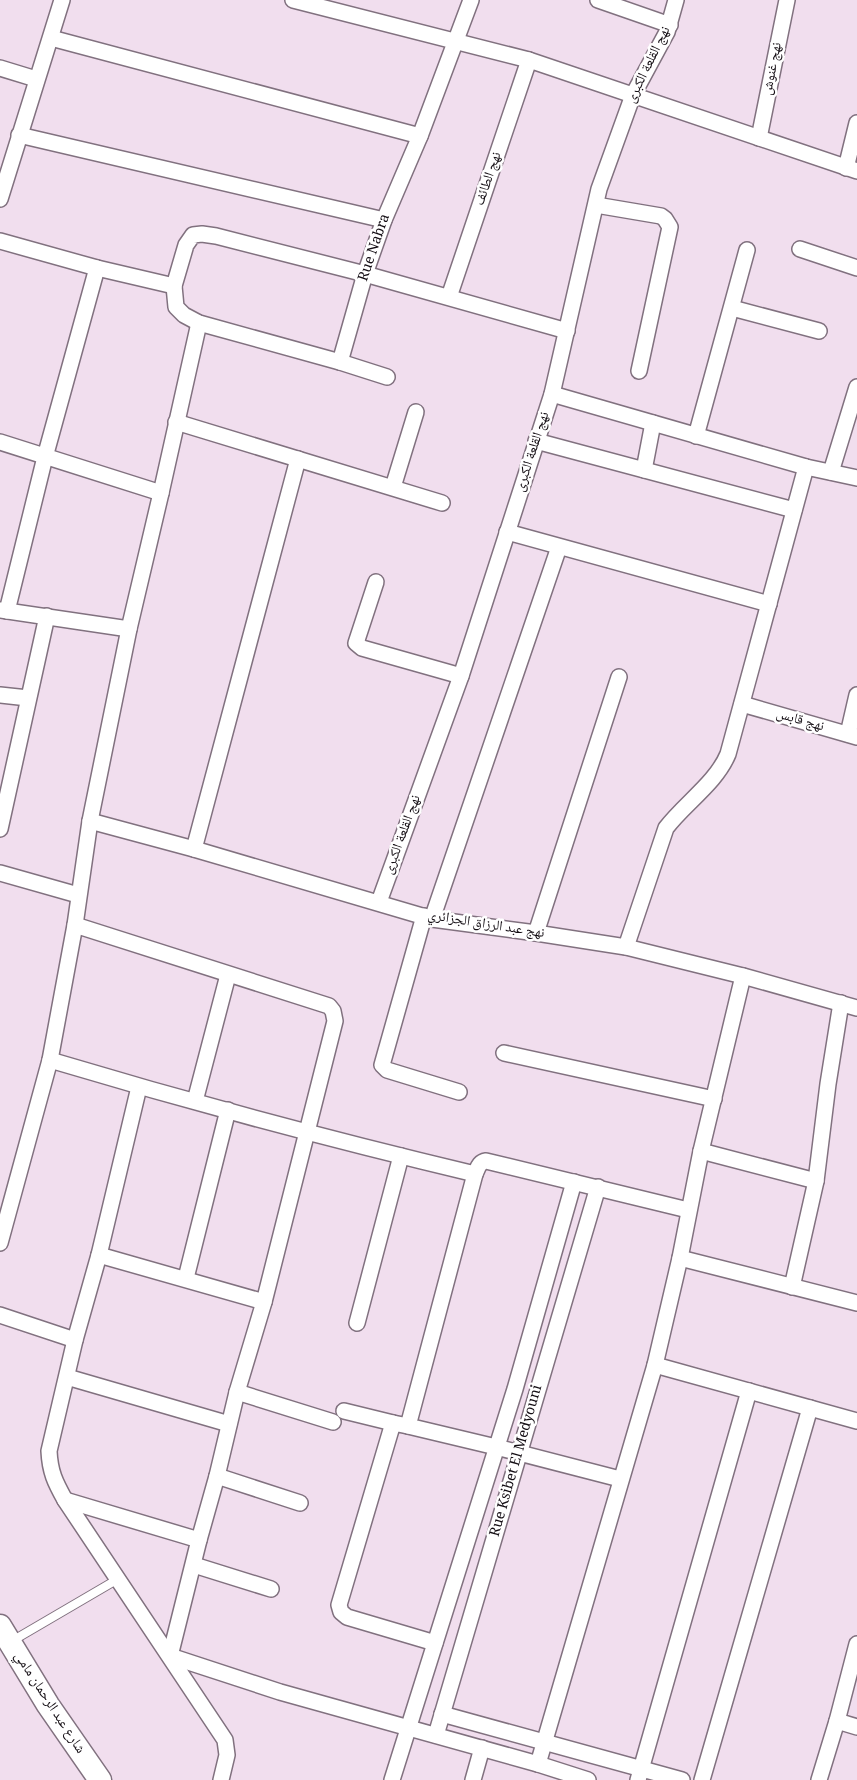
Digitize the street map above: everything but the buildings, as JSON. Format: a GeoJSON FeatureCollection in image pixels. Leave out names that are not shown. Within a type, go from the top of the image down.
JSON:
{"type":"FeatureCollection","features":[{"type":"Feature","properties":{"kind":"street"},"geometry":{"type":"LineString","coordinates":[[0,199],[3,178],[19,135],[62,0]]}},
{"type":"Feature","properties":{"kind":"street"},"geometry":{"type":"LineString","coordinates":[[293,0],[456,43],[529,60],[852,169],[857,123]]}},
{"type":"Feature","properties":{"kind":"street","name":"Rue Nabra"},"geometry":{"type":"LineString","coordinates":[[340,362],[365,274],[384,220],[420,136],[471,0]]}},
{"type":"Feature","properties":{"kind":"street"},"geometry":{"type":"LineString","coordinates":[[598,0],[670,25]]}},
{"type":"Feature","properties":{"kind":"street","name":"نهج القلعة الكبرى"},"geometry":{"type":"LineString","coordinates":[[379,902],[461,676],[552,394],[599,189],[633,95],[670,25],[676,0]]}},
{"type":"Feature","properties":{"kind":"street","name":"نهج غنوش"},"geometry":{"type":"LineString","coordinates":[[760,138],[787,0]]}},
{"type":"Feature","properties":{"kind":"street"},"geometry":{"type":"LineString","coordinates":[[51,38],[420,136]]}},
{"type":"Feature","properties":{"kind":"street","name":"نهج الطائف"},"geometry":{"type":"LineString","coordinates":[[449,297],[529,60]]}},
{"type":"Feature","properties":{"kind":"street"},"geometry":{"type":"LineString","coordinates":[[0,68],[36,80]]}},
{"type":"Feature","properties":{"kind":"street"},"geometry":{"type":"LineString","coordinates":[[19,135],[384,220]]}},
{"type":"Feature","properties":{"kind":"street"},"geometry":{"type":"LineString","coordinates":[[596,206],[661,216],[666,219],[670,227],[639,371]]}},
{"type":"Feature","properties":{"kind":"street"},"geometry":{"type":"LineString","coordinates":[[387,377],[199,323],[184,315],[176,307],[174,286],[186,245],[194,235],[202,234],[365,274],[567,331]]}},
{"type":"Feature","properties":{"kind":"street"},"geometry":{"type":"LineString","coordinates":[[0,241],[97,268],[174,286]]}},
{"type":"Feature","properties":{"kind":"street"},"geometry":{"type":"LineString","coordinates":[[800,249],[857,268]]}},
{"type":"Feature","properties":{"kind":"street"},"geometry":{"type":"LineString","coordinates":[[696,436],[747,250]]}},
{"type":"Feature","properties":{"kind":"street"},"geometry":{"type":"LineString","coordinates":[[97,268],[4,611],[129,629]]}},
{"type":"Feature","properties":{"kind":"street"},"geometry":{"type":"LineString","coordinates":[[732,308],[819,331]]}},
{"type":"Feature","properties":{"kind":"street"},"geometry":{"type":"LineString","coordinates":[[0,1243],[50,1060],[90,821],[129,629],[199,323]]}},
{"type":"Feature","properties":{"kind":"street"},"geometry":{"type":"LineString","coordinates":[[831,472],[857,387]]}},
{"type":"Feature","properties":{"kind":"street"},"geometry":{"type":"LineString","coordinates":[[552,394],[806,467],[857,478]]}},
{"type":"Feature","properties":{"kind":"street"},"geometry":{"type":"LineString","coordinates":[[393,487],[416,412]]}},
{"type":"Feature","properties":{"kind":"street"},"geometry":{"type":"LineString","coordinates":[[176,422],[442,503]]}},
{"type":"Feature","properties":{"kind":"street"},"geometry":{"type":"LineString","coordinates":[[644,470],[653,423]]}},
{"type":"Feature","properties":{"kind":"street"},"geometry":{"type":"LineString","coordinates":[[536,441],[794,510]]}},
{"type":"Feature","properties":{"kind":"street"},"geometry":{"type":"LineString","coordinates":[[0,442],[161,493]]}},
{"type":"Feature","properties":{"kind":"street"},"geometry":{"type":"LineString","coordinates":[[194,849],[298,460]]}},
{"type":"Feature","properties":{"kind":"street"},"geometry":{"type":"LineString","coordinates":[[626,948],[666,828],[724,764],[806,467]]}},
{"type":"Feature","properties":{"kind":"street"},"geometry":{"type":"LineString","coordinates":[[507,532],[769,604]]}},
{"type":"Feature","properties":{"kind":"street"},"geometry":{"type":"LineString","coordinates":[[459,1092],[387,1070],[382,1065],[428,917],[559,546]]}},
{"type":"Feature","properties":{"kind":"street"},"geometry":{"type":"LineString","coordinates":[[376,582],[356,643],[362,648],[461,676]]}},
{"type":"Feature","properties":{"kind":"street"},"geometry":{"type":"LineString","coordinates":[[0,829],[6,776],[28,698],[47,616]]}},
{"type":"Feature","properties":{"kind":"street"},"geometry":{"type":"LineString","coordinates":[[536,933],[619,677]]}},
{"type":"Feature","properties":{"kind":"street"},"geometry":{"type":"LineString","coordinates":[[0,695],[28,698]]}},
{"type":"Feature","properties":{"kind":"street"},"geometry":{"type":"LineString","coordinates":[[853,736],[857,695]]}},
{"type":"Feature","properties":{"kind":"street","name":"نهج قابس"},"geometry":{"type":"LineString","coordinates":[[742,704],[853,736]]}},
{"type":"Feature","properties":{"kind":"street","name":"نهج عبد الرزاق الجزائري"},"geometry":{"type":"LineString","coordinates":[[90,821],[428,917],[626,948],[743,976],[857,1008]]}},
{"type":"Feature","properties":{"kind":"street"},"geometry":{"type":"LineString","coordinates":[[0,873],[78,895]]}},
{"type":"Feature","properties":{"kind":"street"},"geometry":{"type":"LineString","coordinates":[[74,925],[329,1006],[333,1011],[335,1021],[264,1302],[237,1392],[170,1656]]}},
{"type":"Feature","properties":{"kind":"street"},"geometry":{"type":"LineString","coordinates":[[195,1101],[228,975]]}},
{"type":"Feature","properties":{"kind":"street"},"geometry":{"type":"LineString","coordinates":[[538,1764],[654,1365],[680,1258],[701,1151],[743,976]]}},
{"type":"Feature","properties":{"kind":"street"},"geometry":{"type":"LineString","coordinates":[[792,1287],[816,1181],[825,1102],[841,1003]]}},
{"type":"Feature","properties":{"kind":"street"},"geometry":{"type":"LineString","coordinates":[[504,1053],[714,1099]]}},
{"type":"Feature","properties":{"kind":"street"},"geometry":{"type":"LineString","coordinates":[[50,1060],[139,1087],[307,1133],[475,1174]]}},
{"type":"Feature","properties":{"kind":"street"},"geometry":{"type":"LineString","coordinates":[[139,1087],[49,1451],[50,1468],[53,1478],[65,1500],[225,1740],[227,1754],[221,1780]]}},
{"type":"Feature","properties":{"kind":"street"},"geometry":{"type":"LineString","coordinates":[[186,1278],[228,1110]]}},
{"type":"Feature","properties":{"kind":"street"},"geometry":{"type":"LineString","coordinates":[[701,1151],[816,1181]]}},
{"type":"Feature","properties":{"kind":"street"},"geometry":{"type":"LineString","coordinates":[[357,1323],[401,1156]]}},
{"type":"Feature","properties":{"kind":"street"},"geometry":{"type":"LineString","coordinates":[[408,1426],[475,1174],[482,1161],[598,1187],[688,1210]]}},
{"type":"Feature","properties":{"kind":"street","name":"Rue Ksibet El Medyouni"},"geometry":{"type":"LineString","coordinates":[[392,1780],[515,1389],[574,1182]]}},
{"type":"Feature","properties":{"kind":"street","name":"Rue Ksibet El Medyouni"},"geometry":{"type":"LineString","coordinates":[[436,1735],[598,1187]]}},
{"type":"Feature","properties":{"kind":"street"},"geometry":{"type":"LineString","coordinates":[[99,1255],[186,1278],[264,1302]]}},
{"type":"Feature","properties":{"kind":"street"},"geometry":{"type":"LineString","coordinates":[[680,1258],[857,1304]]}},
{"type":"Feature","properties":{"kind":"street"},"geometry":{"type":"LineString","coordinates":[[0,1315],[75,1340]]}},
{"type":"Feature","properties":{"kind":"street"},"geometry":{"type":"LineString","coordinates":[[654,1365],[857,1422]]}},
{"type":"Feature","properties":{"kind":"street"},"geometry":{"type":"LineString","coordinates":[[67,1377],[229,1424]]}},
{"type":"Feature","properties":{"kind":"street"},"geometry":{"type":"LineString","coordinates":[[640,1774],[749,1391]]}},
{"type":"Feature","properties":{"kind":"street"},"geometry":{"type":"LineString","coordinates":[[237,1392],[333,1422]]}},
{"type":"Feature","properties":{"kind":"street"},"geometry":{"type":"LineString","coordinates":[[702,1780],[810,1408]]}},
{"type":"Feature","properties":{"kind":"street"},"geometry":{"type":"LineString","coordinates":[[344,1411],[620,1479]]}},
{"type":"Feature","properties":{"kind":"street"},"geometry":{"type":"LineString","coordinates":[[392,1423],[339,1605],[340,1612],[347,1617],[435,1643]]}},
{"type":"Feature","properties":{"kind":"street"},"geometry":{"type":"LineString","coordinates":[[217,1476],[300,1503]]}},
{"type":"Feature","properties":{"kind":"street"},"geometry":{"type":"LineString","coordinates":[[65,1500],[199,1540]]}},
{"type":"Feature","properties":{"kind":"street"},"geometry":{"type":"LineString","coordinates":[[194,1565],[271,1589]]}},
{"type":"Feature","properties":{"kind":"street","name":"شارع عبد الرحمان مامي"},"geometry":{"type":"LineString","coordinates":[[5,1634],[48,1705],[100,1780]]}},
{"type":"Feature","properties":{"kind":"street"},"geometry":{"type":"LineString","coordinates":[[819,1780],[857,1644]]}},
{"type":"Feature","properties":{"kind":"street"},"geometry":{"type":"LineString","coordinates":[[170,1656],[280,1692],[482,1748],[588,1780]]}},
{"type":"Feature","properties":{"kind":"street"},"geometry":{"type":"LineString","coordinates":[[442,1714],[545,1741],[640,1774],[682,1780]]}},
{"type":"Feature","properties":{"kind":"street"},"geometry":{"type":"LineString","coordinates":[[837,1721],[857,1727]]}},
{"type":"Feature","properties":{"kind":"street"},"geometry":{"type":"LineString","coordinates":[[473,1780],[482,1748]]}},
{"type":"Feature","properties":{"kind":"lane"},"geometry":{"type":"LineString","coordinates":[[5,1634],[118,1579]]}}]}
